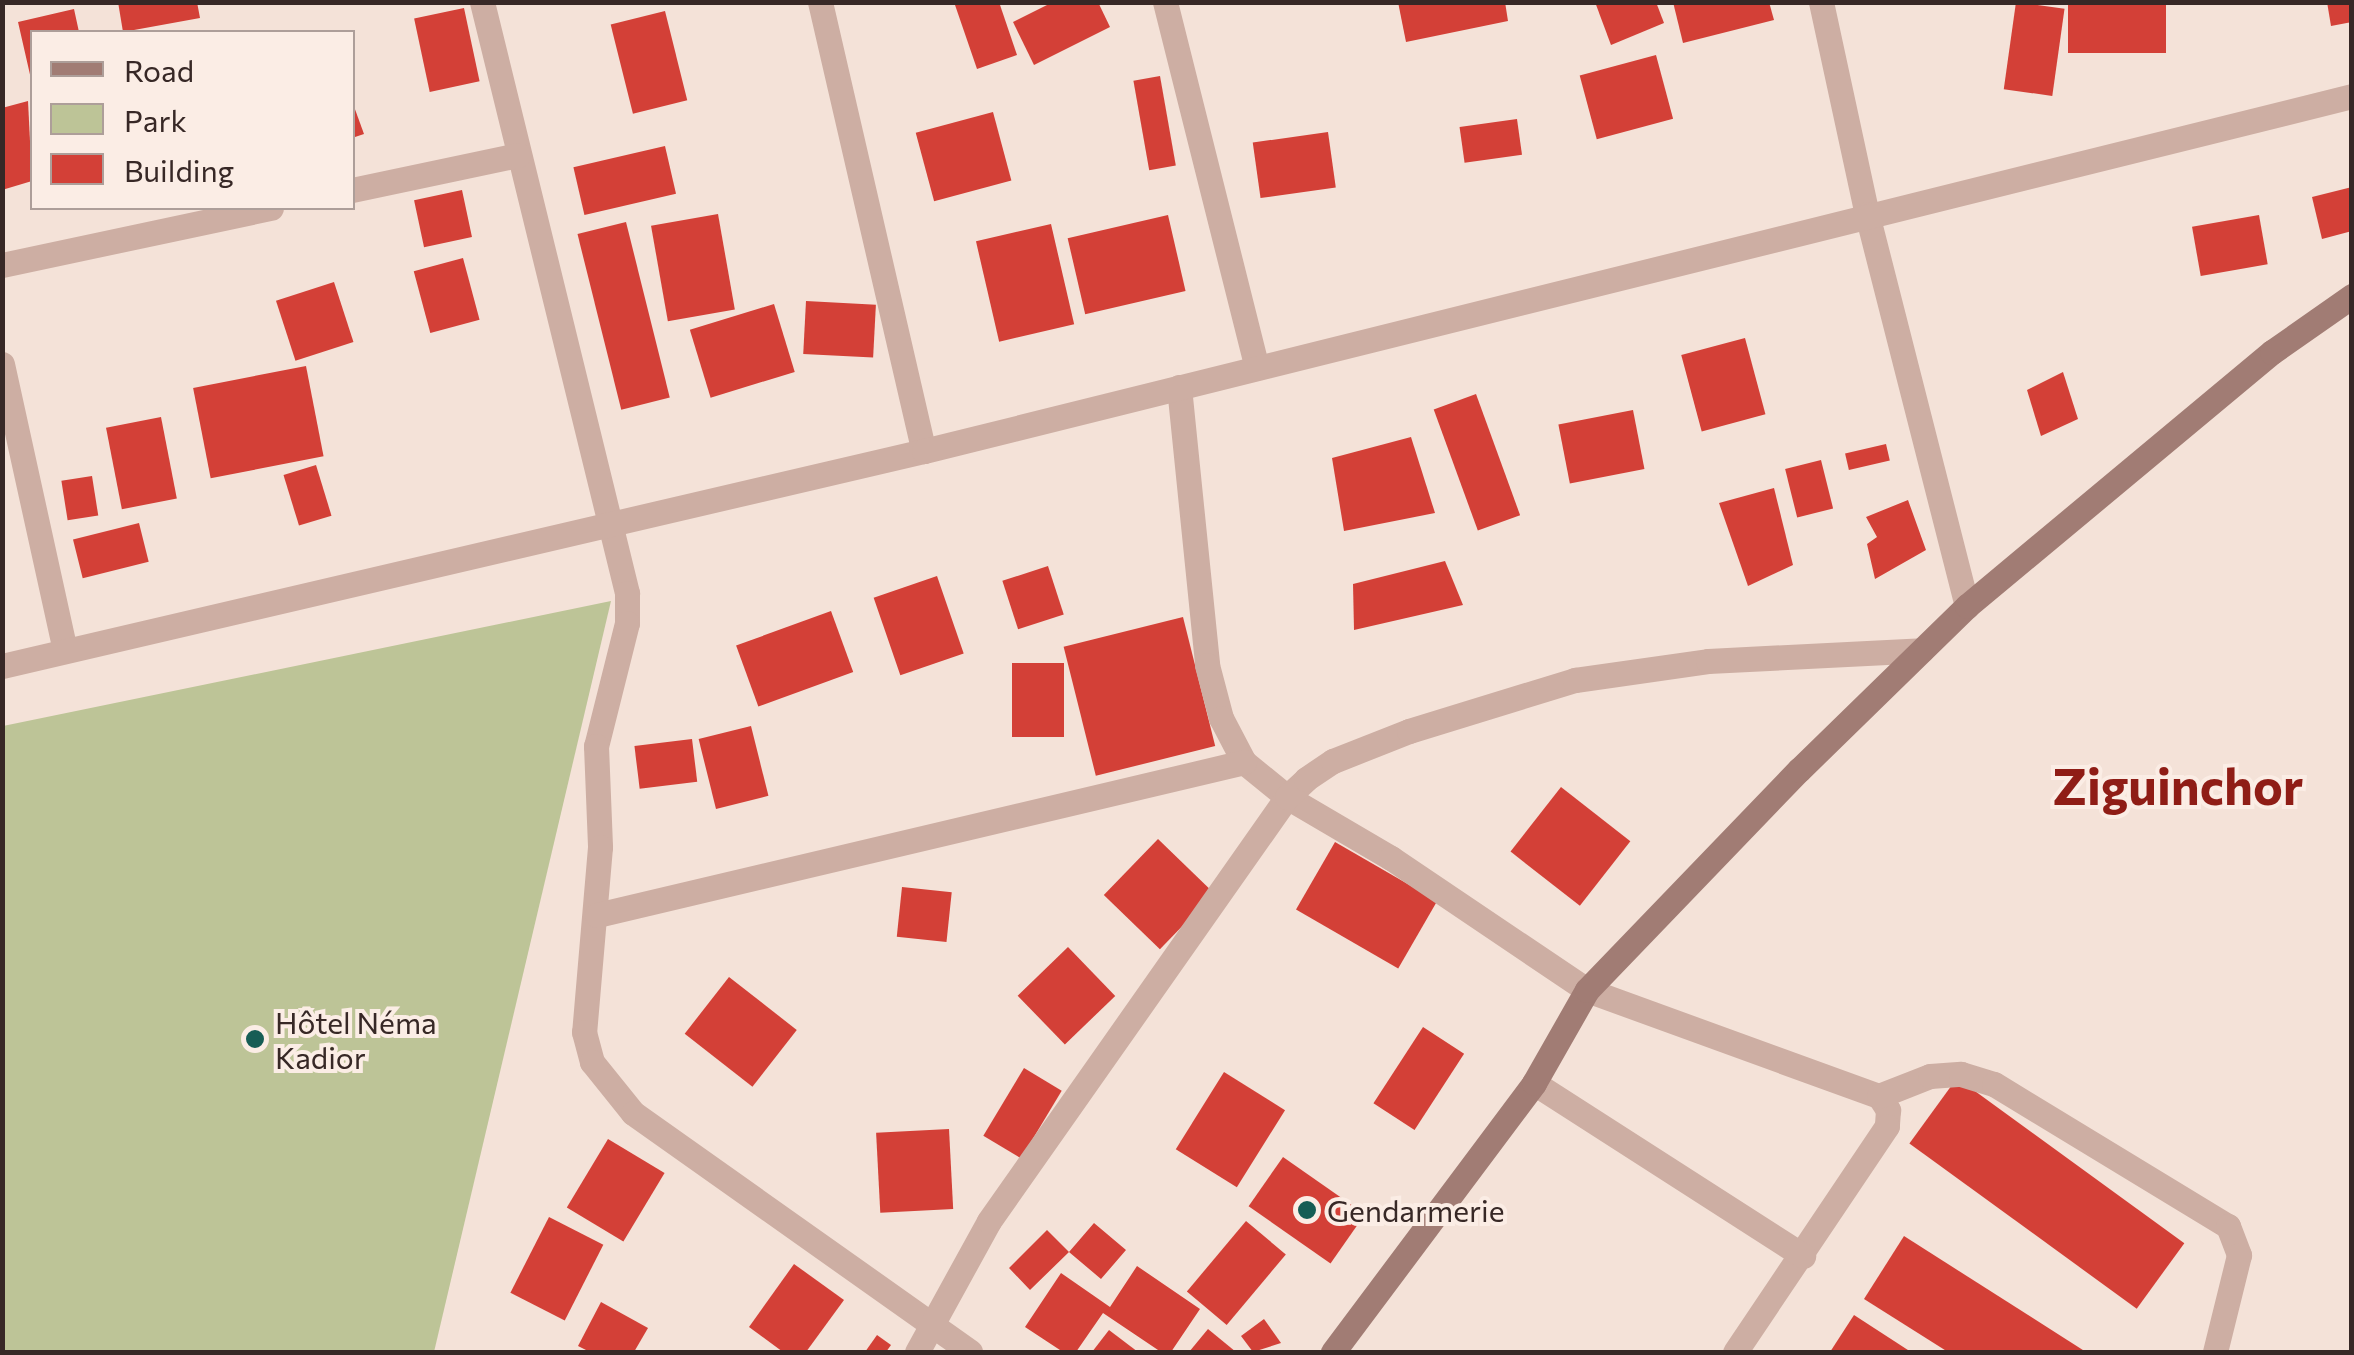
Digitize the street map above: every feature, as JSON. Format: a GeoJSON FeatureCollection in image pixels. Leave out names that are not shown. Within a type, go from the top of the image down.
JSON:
{"type":"FeatureCollection","features":[{"type":"Feature","properties":{"kind":"street"},"geometry":{"type":"LineString","coordinates":[[482,2],[605,522],[627,593],[627,623],[596,746],[597,915],[584,1032],[605,1084],[634,1114],[970,1352]]}},
{"type":"Feature","properties":{"kind":"street"},"geometry":{"type":"LineString","coordinates":[[820,2],[924,451]]}},
{"type":"Feature","properties":{"kind":"street"},"geometry":{"type":"LineString","coordinates":[[1165,2],[1256,364]]}},
{"type":"Feature","properties":{"kind":"street"},"geometry":{"type":"LineString","coordinates":[[1820,2],[1866,214],[1967,606]]}},
{"type":"Feature","properties":{"kind":"street"},"geometry":{"type":"LineString","coordinates":[[2,666],[605,522],[924,451],[1179,388],[1256,364],[2352,96]]}},
{"type":"Feature","properties":{"kind":"street"},"geometry":{"type":"LineString","coordinates":[[355,189],[518,154]]}},
{"type":"Feature","properties":{"kind":"street"},"geometry":{"type":"LineString","coordinates":[[2,265],[262,210]]}},
{"type":"Feature","properties":{"kind":"street"},"geometry":{"type":"LineString","coordinates":[[1333,1352],[1534,1084],[1587,990],[1967,606],[2272,352],[2352,296]]}},
{"type":"Feature","properties":{"kind":"street"},"geometry":{"type":"LineString","coordinates":[[2,364],[65,650]]}},
{"type":"Feature","properties":{"kind":"street"},"geometry":{"type":"LineString","coordinates":[[1179,388],[1207,665],[1221,718],[1244,762],[1287,797],[1391,858],[1587,990],[1880,1096],[1930,1076],[1961,1074],[1994,1084],[2228,1226],[2239,1255],[2215,1352]]}},
{"type":"Feature","properties":{"kind":"street"},"geometry":{"type":"LineString","coordinates":[[916,1352],[990,1221],[1287,797],[1334,761],[1575,680],[1708,661],[1922,650]]}},
{"type":"Feature","properties":{"kind":"street"},"geometry":{"type":"LineString","coordinates":[[597,915],[1244,762]]}},
{"type":"Feature","properties":{"kind":"street"},"geometry":{"type":"LineString","coordinates":[[1534,1084],[1804,1256]]}},
{"type":"Feature","properties":{"kind":"street"},"geometry":{"type":"LineString","coordinates":[[1735,1352],[1804,1256],[1887,1126],[1880,1096]]}},
{"type":"Feature","properties":{"kind":"green space","name":"Hôtel Néma Kadior"},"geometry":{"type":"Polygon","coordinates":[[[611,601],[434,1352],[3,1352],[3,726],[611,601]]]}},
{"type":"Feature","properties":{"kind":"building"},"geometry":{"type":"Polygon","coordinates":[[[118,2],[197,2],[200,18],[123,30],[118,2]]]}},
{"type":"Feature","properties":{"kind":"building"},"geometry":{"type":"Polygon","coordinates":[[[954,2],[999,2],[1017,55],[977,69],[954,2]]]}},
{"type":"Feature","properties":{"kind":"building"},"geometry":{"type":"Polygon","coordinates":[[[1053,2],[1098,2],[1110,27],[1034,65],[1013,22],[1053,2]]]}},
{"type":"Feature","properties":{"kind":"building"},"geometry":{"type":"Polygon","coordinates":[[[1398,2],[1505,2],[1508,21],[1406,42],[1398,2]]]}},
{"type":"Feature","properties":{"kind":"building"},"geometry":{"type":"Polygon","coordinates":[[[1595,2],[1656,2],[1664,23],[1611,45],[1595,2]]]}},
{"type":"Feature","properties":{"kind":"building"},"geometry":{"type":"Polygon","coordinates":[[[1673,2],[1769,2],[1774,20],[1683,43],[1673,2]]]}},
{"type":"Feature","properties":{"kind":"building"},"geometry":{"type":"Polygon","coordinates":[[[2016,2],[2065,9],[2052,96],[2004,89],[2016,2]]]}},
{"type":"Feature","properties":{"kind":"building"},"geometry":{"type":"Polygon","coordinates":[[[2068,2],[2166,2],[2166,53],[2068,53],[2068,2]]]}},
{"type":"Feature","properties":{"kind":"building"},"geometry":{"type":"Polygon","coordinates":[[[2327,2],[2352,2],[2352,22],[2331,26],[2327,2]]]}},
{"type":"Feature","properties":{"kind":"building"},"geometry":{"type":"Polygon","coordinates":[[[464,8],[480,81],[430,92],[414,19],[464,8]]]}},
{"type":"Feature","properties":{"kind":"building"},"geometry":{"type":"Polygon","coordinates":[[[74,9],[79,30],[30,30],[30,75],[18,22],[74,9]]]}},
{"type":"Feature","properties":{"kind":"building"},"geometry":{"type":"Polygon","coordinates":[[[665,11],[687,100],[633,114],[611,25],[665,11]]]}},
{"type":"Feature","properties":{"kind":"building"},"geometry":{"type":"Polygon","coordinates":[[[1656,55],[1673,119],[1597,139],[1580,75],[1656,55]]]}},
{"type":"Feature","properties":{"kind":"building"},"geometry":{"type":"Polygon","coordinates":[[[1160,76],[1176,166],[1149,170],[1133,81],[1160,76]]]}},
{"type":"Feature","properties":{"kind":"building"},"geometry":{"type":"Polygon","coordinates":[[[28,101],[30,182],[2,190],[2,108],[28,101]]]}},
{"type":"Feature","properties":{"kind":"building"},"geometry":{"type":"Polygon","coordinates":[[[355,109],[364,134],[355,137],[355,109]]]}},
{"type":"Feature","properties":{"kind":"building"},"geometry":{"type":"Polygon","coordinates":[[[993,112],[1011,181],[934,201],[916,133],[993,112]]]}},
{"type":"Feature","properties":{"kind":"building"},"geometry":{"type":"Polygon","coordinates":[[[1517,119],[1522,155],[1465,163],[1460,127],[1517,119]]]}},
{"type":"Feature","properties":{"kind":"building"},"geometry":{"type":"Polygon","coordinates":[[[1328,132],[1336,187],[1261,198],[1253,143],[1328,132]]]}},
{"type":"Feature","properties":{"kind":"building"},"geometry":{"type":"Polygon","coordinates":[[[665,146],[676,194],[584,215],[573,167],[665,146]]]}},
{"type":"Feature","properties":{"kind":"building"},"geometry":{"type":"Polygon","coordinates":[[[2352,187],[2352,231],[2322,239],[2312,197],[2352,187]]]}},
{"type":"Feature","properties":{"kind":"building"},"geometry":{"type":"Polygon","coordinates":[[[462,190],[472,237],[424,247],[414,200],[462,190]]]}},
{"type":"Feature","properties":{"kind":"building"},"geometry":{"type":"Polygon","coordinates":[[[718,214],[735,310],[668,321],[651,226],[718,214]]]}},
{"type":"Feature","properties":{"kind":"building"},"geometry":{"type":"Polygon","coordinates":[[[1168,215],[1186,291],[1085,314],[1068,238],[1168,215]]]}},
{"type":"Feature","properties":{"kind":"building"},"geometry":{"type":"Polygon","coordinates":[[[2259,215],[2268,264],[2201,276],[2192,227],[2259,215]]]}},
{"type":"Feature","properties":{"kind":"building"},"geometry":{"type":"Polygon","coordinates":[[[626,222],[670,398],[621,410],[577,234],[626,222]]]}},
{"type":"Feature","properties":{"kind":"building"},"geometry":{"type":"Polygon","coordinates":[[[1051,224],[1074,324],[999,342],[976,241],[1051,224]]]}},
{"type":"Feature","properties":{"kind":"building"},"geometry":{"type":"Polygon","coordinates":[[[463,258],[480,320],[430,333],[414,271],[463,258]]]}},
{"type":"Feature","properties":{"kind":"building"},"geometry":{"type":"Polygon","coordinates":[[[334,282],[353,342],[295,361],[276,301],[334,282]]]}},
{"type":"Feature","properties":{"kind":"building"},"geometry":{"type":"Polygon","coordinates":[[[806,301],[876,305],[873,358],[803,354],[806,301]]]}},
{"type":"Feature","properties":{"kind":"building"},"geometry":{"type":"Polygon","coordinates":[[[774,304],[795,372],[711,398],[690,330],[774,304]]]}},
{"type":"Feature","properties":{"kind":"building"},"geometry":{"type":"Polygon","coordinates":[[[1745,338],[1765,414],[1702,431],[1681,355],[1745,338]]]}},
{"type":"Feature","properties":{"kind":"building"},"geometry":{"type":"Polygon","coordinates":[[[306,366],[324,456],[211,478],[193,388],[306,366]]]}},
{"type":"Feature","properties":{"kind":"building"},"geometry":{"type":"Polygon","coordinates":[[[2063,372],[2078,419],[2041,436],[2027,390],[2063,372]]]}},
{"type":"Feature","properties":{"kind":"building"},"geometry":{"type":"Polygon","coordinates":[[[1476,394],[1520,515],[1478,531],[1434,409],[1476,394]]]}},
{"type":"Feature","properties":{"kind":"building"},"geometry":{"type":"Polygon","coordinates":[[[1633,410],[1644,469],[1570,483],[1558,425],[1633,410]]]}},
{"type":"Feature","properties":{"kind":"building"},"geometry":{"type":"Polygon","coordinates":[[[161,417],[177,498],[122,509],[106,428],[161,417]]]}},
{"type":"Feature","properties":{"kind":"building"},"geometry":{"type":"Polygon","coordinates":[[[1411,437],[1435,513],[1344,531],[1332,458],[1411,437]]]}},
{"type":"Feature","properties":{"kind":"building"},"geometry":{"type":"Polygon","coordinates":[[[1886,444],[1890,461],[1849,470],[1845,453],[1886,444]]]}},
{"type":"Feature","properties":{"kind":"building"},"geometry":{"type":"Polygon","coordinates":[[[1821,460],[1833,509],[1797,517],[1785,469],[1821,460]]]}},
{"type":"Feature","properties":{"kind":"building"},"geometry":{"type":"Polygon","coordinates":[[[316,465],[331,516],[299,526],[283,475],[316,465]]]}},
{"type":"Feature","properties":{"kind":"building"},"geometry":{"type":"Polygon","coordinates":[[[92,476],[98,516],[68,520],[61,481],[92,476]]]}},
{"type":"Feature","properties":{"kind":"building"},"geometry":{"type":"Polygon","coordinates":[[[1774,488],[1793,565],[1748,586],[1719,503],[1774,488]]]}},
{"type":"Feature","properties":{"kind":"building"},"geometry":{"type":"Polygon","coordinates":[[[1908,500],[1926,550],[1875,579],[1867,544],[1877,537],[1866,517],[1908,500]]]}},
{"type":"Feature","properties":{"kind":"building"},"geometry":{"type":"Polygon","coordinates":[[[139,523],[149,562],[83,578],[73,539],[139,523]]]}},
{"type":"Feature","properties":{"kind":"building"},"geometry":{"type":"Polygon","coordinates":[[[1445,561],[1463,605],[1354,630],[1353,584],[1445,561]]]}},
{"type":"Feature","properties":{"kind":"building"},"geometry":{"type":"Polygon","coordinates":[[[1048,566],[1064,615],[1018,629],[1002,581],[1048,566]]]}},
{"type":"Feature","properties":{"kind":"building"},"geometry":{"type":"Polygon","coordinates":[[[937,576],[964,654],[900,675],[874,598],[937,576]]]}},
{"type":"Feature","properties":{"kind":"building"},"geometry":{"type":"Polygon","coordinates":[[[831,611],[853,672],[758,707],[736,646],[831,611]]]}},
{"type":"Feature","properties":{"kind":"building"},"geometry":{"type":"Polygon","coordinates":[[[1183,617],[1215,746],[1096,776],[1064,647],[1183,617]]]}},
{"type":"Feature","properties":{"kind":"building"},"geometry":{"type":"Polygon","coordinates":[[[1012,663],[1064,663],[1064,737],[1012,737],[1012,663]]]}},
{"type":"Feature","properties":{"kind":"building"},"geometry":{"type":"Polygon","coordinates":[[[751,726],[768,796],[716,809],[699,739],[751,726]]]}},
{"type":"Feature","properties":{"kind":"building"},"geometry":{"type":"Polygon","coordinates":[[[692,739],[697,782],[640,789],[634,746],[692,739]]]}},
{"type":"Feature","properties":{"kind":"building"},"geometry":{"type":"Polygon","coordinates":[[[1561,787],[1630,841],[1580,906],[1511,852],[1561,787]]]}},
{"type":"Feature","properties":{"kind":"building"},"geometry":{"type":"Polygon","coordinates":[[[1158,839],[1214,893],[1160,949],[1104,895],[1158,839]]]}},
{"type":"Feature","properties":{"kind":"building"},"geometry":{"type":"Polygon","coordinates":[[[1335,842],[1437,901],[1398,969],[1296,910],[1335,842]]]}},
{"type":"Feature","properties":{"kind":"building"},"geometry":{"type":"Polygon","coordinates":[[[902,887],[952,892],[946,942],[897,937],[902,887]]]}},
{"type":"Feature","properties":{"kind":"building"},"geometry":{"type":"Polygon","coordinates":[[[1068,947],[1115,996],[1065,1045],[1018,996],[1068,947]]]}},
{"type":"Feature","properties":{"kind":"building"},"geometry":{"type":"Polygon","coordinates":[[[729,977],[797,1030],[752,1087],[685,1034],[729,977]]]}},
{"type":"Feature","properties":{"kind":"building"},"geometry":{"type":"Polygon","coordinates":[[[1423,1027],[1464,1054],[1415,1130],[1373,1103],[1423,1027]]]}},
{"type":"Feature","properties":{"kind":"building"},"geometry":{"type":"Polygon","coordinates":[[[1024,1068],[1062,1091],[1021,1158],[983,1136],[1024,1068]]]}},
{"type":"Feature","properties":{"kind":"building"},"geometry":{"type":"Polygon","coordinates":[[[1224,1072],[1285,1110],[1237,1187],[1176,1149],[1224,1072]]]}},
{"type":"Feature","properties":{"kind":"building"},"geometry":{"type":"Polygon","coordinates":[[[1957,1078],[2184,1243],[2137,1309],[1909,1144],[1957,1078]]]}},
{"type":"Feature","properties":{"kind":"building"},"geometry":{"type":"Polygon","coordinates":[[[949,1129],[953,1209],[880,1213],[876,1133],[949,1129]]]}},
{"type":"Feature","properties":{"kind":"building"},"geometry":{"type":"Polygon","coordinates":[[[608,1139],[665,1173],[623,1242],[567,1208],[608,1139]]]}},
{"type":"Feature","properties":{"kind":"building","name":"Gendarmerie"},"geometry":{"type":"Polygon","coordinates":[[[1283,1157],[1365,1214],[1331,1264],[1249,1206],[1283,1157]]]}},
{"type":"Feature","properties":{"kind":"building"},"geometry":{"type":"Polygon","coordinates":[[[549,1217],[603,1245],[565,1320],[510,1293],[549,1217]]]}},
{"type":"Feature","properties":{"kind":"building"},"geometry":{"type":"Polygon","coordinates":[[[1246,1221],[1286,1254],[1227,1325],[1187,1291],[1246,1221]]]}},
{"type":"Feature","properties":{"kind":"building"},"geometry":{"type":"Polygon","coordinates":[[[1094,1223],[1126,1250],[1101,1279],[1069,1252],[1094,1223]]]}},
{"type":"Feature","properties":{"kind":"building"},"geometry":{"type":"Polygon","coordinates":[[[1047,1230],[1069,1252],[1030,1290],[1009,1268],[1047,1230]]]}},
{"type":"Feature","properties":{"kind":"building"},"geometry":{"type":"Polygon","coordinates":[[[1904,1236],[2086,1352],[1948,1352],[1864,1299],[1904,1236]]]}},
{"type":"Feature","properties":{"kind":"building"},"geometry":{"type":"Polygon","coordinates":[[[794,1264],[844,1300],[806,1352],[783,1352],[749,1327],[794,1264]]]}},
{"type":"Feature","properties":{"kind":"building"},"geometry":{"type":"Polygon","coordinates":[[[1137,1266],[1200,1309],[1171,1352],[1161,1352],[1103,1313],[1076,1352],[1063,1352],[1025,1327],[1061,1273],[1110,1307],[1137,1266]]]}},
{"type":"Feature","properties":{"kind":"building"},"geometry":{"type":"Polygon","coordinates":[[[601,1302],[648,1328],[634,1352],[590,1352],[578,1346],[601,1302]]]}},
{"type":"Feature","properties":{"kind":"building"},"geometry":{"type":"Polygon","coordinates":[[[1854,1315],[1911,1352],[1830,1352],[1854,1315]]]}},
{"type":"Feature","properties":{"kind":"building"},"geometry":{"type":"Polygon","coordinates":[[[1264,1319],[1281,1343],[1253,1352],[1241,1336],[1264,1319]]]}},
{"type":"Feature","properties":{"kind":"building"},"geometry":{"type":"Polygon","coordinates":[[[1208,1329],[1236,1352],[1189,1352],[1208,1329]]]}},
{"type":"Feature","properties":{"kind":"building"},"geometry":{"type":"Polygon","coordinates":[[[1109,1330],[1138,1352],[1092,1352],[1109,1330]]]}},
{"type":"Feature","properties":{"kind":"building"},"geometry":{"type":"Polygon","coordinates":[[[877,1335],[891,1345],[886,1352],[865,1352],[877,1335]]]}},
{"type":"Feature","properties":{"kind":"place","name":"Hôtel Néma Kadior"},"geometry":{"type":"Point","coordinates":[255,1039]}},
{"type":"Feature","properties":{"kind":"place","name":"Gendarmerie"},"geometry":{"type":"Point","coordinates":[1307,1210]}},
{"type":"Feature","properties":{"kind":"district","name":"Ziguinchor"},"geometry":{"type":"Point","coordinates":[2178,785]}}]}
